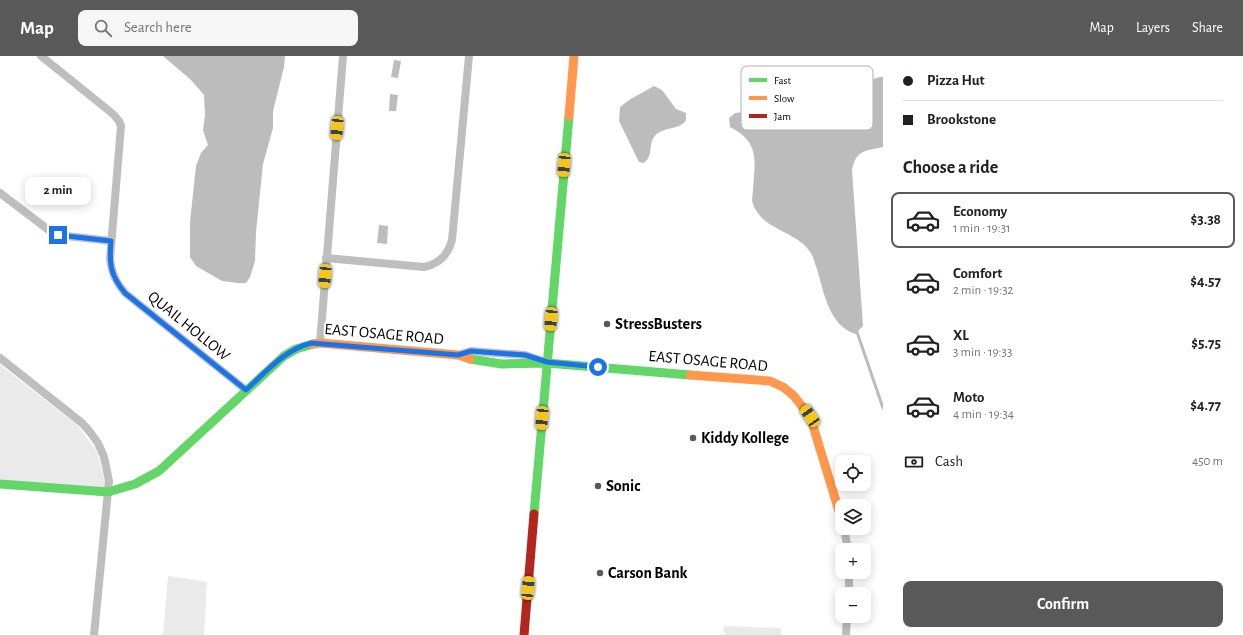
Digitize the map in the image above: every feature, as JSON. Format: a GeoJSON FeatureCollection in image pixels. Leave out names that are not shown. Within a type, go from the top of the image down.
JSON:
{"type":"FeatureCollection","features":[{"type":"Feature","properties":{"kind":"street","name":"QUAIL HOLLOW"},"geometry":{"type":"LineString","coordinates":[[41,56],[119,121],[121,131],[110,259],[112,273],[119,286],[125,293],[246,390]]}},
{"type":"Feature","properties":{"kind":"street"},"geometry":{"type":"LineString","coordinates":[[320,343],[343,56]]}},
{"type":"Feature","properties":{"kind":"street"},"geometry":{"type":"LineString","coordinates":[[326,258],[424,267],[436,263],[443,258],[450,248],[452,240],[469,56]]}},
{"type":"Feature","properties":{"kind":"street"},"geometry":{"type":"LineString","coordinates":[[524,635],[574,56]]}},
{"type":"Feature","properties":{"kind":"street"},"geometry":{"type":"LineString","coordinates":[[0,193],[50,231],[58,235],[111,241]]}},
{"type":"Feature","properties":{"kind":"street","name":"EAST OSAGE ROAD"},"geometry":{"type":"LineString","coordinates":[[0,484],[108,492],[137,484],[159,471],[284,356],[294,349],[311,343],[320,343],[458,355],[471,360],[524,365],[547,362],[764,379],[782,386],[792,393],[810,416],[835,499]]}},
{"type":"Feature","properties":{"kind":"street"},"geometry":{"type":"LineString","coordinates":[[0,358],[82,423],[98,443],[104,457],[109,481],[94,635]]}},
{"type":"Feature","properties":{"kind":"street"},"geometry":{"type":"LineString","coordinates":[[846,635],[847,623]]}},
{"type":"Feature","properties":{"kind":"shaded area"},"geometry":{"type":"Polygon","coordinates":[[[163,56],[285,56],[284,67],[273,111],[273,128],[263,164],[256,232],[255,261],[250,277],[246,283],[222,281],[196,266],[190,257],[190,222],[196,166],[201,153],[208,145],[203,130],[205,115],[204,95],[191,80],[163,56]]]}},
{"type":"Feature","properties":{"kind":"shaded area"},"geometry":{"type":"Polygon","coordinates":[[[394,60],[401,61],[398,78],[391,77],[394,60]]]}},
{"type":"Feature","properties":{"kind":"shaded area"},"geometry":{"type":"Polygon","coordinates":[[[883,77],[883,147],[862,152],[856,159],[852,170],[863,326],[855,334],[846,330],[833,316],[825,298],[813,257],[806,247],[790,235],[772,226],[758,213],[752,201],[755,161],[754,153],[747,139],[730,127],[729,118],[735,113],[741,112],[741,130],[873,130],[873,79],[883,77]]]}},
{"type":"Feature","properties":{"kind":"shaded area"},"geometry":{"type":"Polygon","coordinates":[[[654,86],[662,90],[676,109],[686,113],[686,120],[679,126],[661,131],[654,137],[649,156],[644,163],[639,162],[619,121],[620,107],[629,100],[654,86]]]}},
{"type":"Feature","properties":{"kind":"shaded area"},"geometry":{"type":"Polygon","coordinates":[[[390,94],[398,95],[396,111],[389,111],[390,94]]]}},
{"type":"Feature","properties":{"kind":"shaded area"},"geometry":{"type":"Polygon","coordinates":[[[379,225],[388,226],[387,244],[377,243],[379,225]]]}},
{"type":"Feature","properties":{"kind":"shaded area"},"geometry":{"type":"Polygon","coordinates":[[[0,365],[77,425],[96,450],[108,492],[0,484],[0,365]]]}},
{"type":"Feature","properties":{"kind":"shaded area"},"geometry":{"type":"Polygon","coordinates":[[[168,576],[207,582],[204,635],[163,635],[168,576]]]}},
{"type":"Feature","properties":{"kind":"shaded area"},"geometry":{"type":"Polygon","coordinates":[[[724,626],[781,628],[781,635],[726,635],[723,631],[724,626]]]}},
{"type":"Feature","properties":{"kind":"waterway"},"geometry":{"type":"LineString","coordinates":[[857,332],[883,408]]}},
{"type":"Feature","properties":{"kind":"traffic: fast"},"geometry":{"type":"LineString","coordinates":[[534,514],[569,116]]}},
{"type":"Feature","properties":{"kind":"traffic: fast"},"geometry":{"type":"LineString","coordinates":[[0,484],[108,492],[135,484],[159,471],[284,356],[296,349],[313,344]]}},
{"type":"Feature","properties":{"kind":"traffic: fast"},"geometry":{"type":"LineString","coordinates":[[470,359],[502,364],[547,363],[690,375]]}},
{"type":"Feature","properties":{"kind":"traffic: slow"},"geometry":{"type":"LineString","coordinates":[[569,116],[574,56]]}},
{"type":"Feature","properties":{"kind":"traffic: slow"},"geometry":{"type":"LineString","coordinates":[[313,344],[320,343],[458,355],[470,359]]}},
{"type":"Feature","properties":{"kind":"traffic: slow"},"geometry":{"type":"LineString","coordinates":[[690,375],[770,381],[783,387],[793,395],[810,416],[835,499]]}},
{"type":"Feature","properties":{"kind":"traffic: jam"},"geometry":{"type":"LineString","coordinates":[[524,635],[534,514]]}},
{"type":"Feature","properties":{"kind":"place","name":"StressBusters"},"geometry":{"type":"Point","coordinates":[607,324]}},
{"type":"Feature","properties":{"kind":"place","name":"Kiddy Kollege"},"geometry":{"type":"Point","coordinates":[693,438]}},
{"type":"Feature","properties":{"kind":"place","name":"Sonic"},"geometry":{"type":"Point","coordinates":[598,486]}},
{"type":"Feature","properties":{"kind":"place","name":"Carson Bank"},"geometry":{"type":"Point","coordinates":[600,573]}},
{"type":"Feature","properties":{"kind":"route"},"geometry":{"type":"LineString","coordinates":[[58,235],[111,241],[110,259],[112,273],[119,286],[125,293],[246,390],[284,356],[294,349],[311,343],[458,355],[471,351],[525,355],[547,362],[598,367]]}}]}
